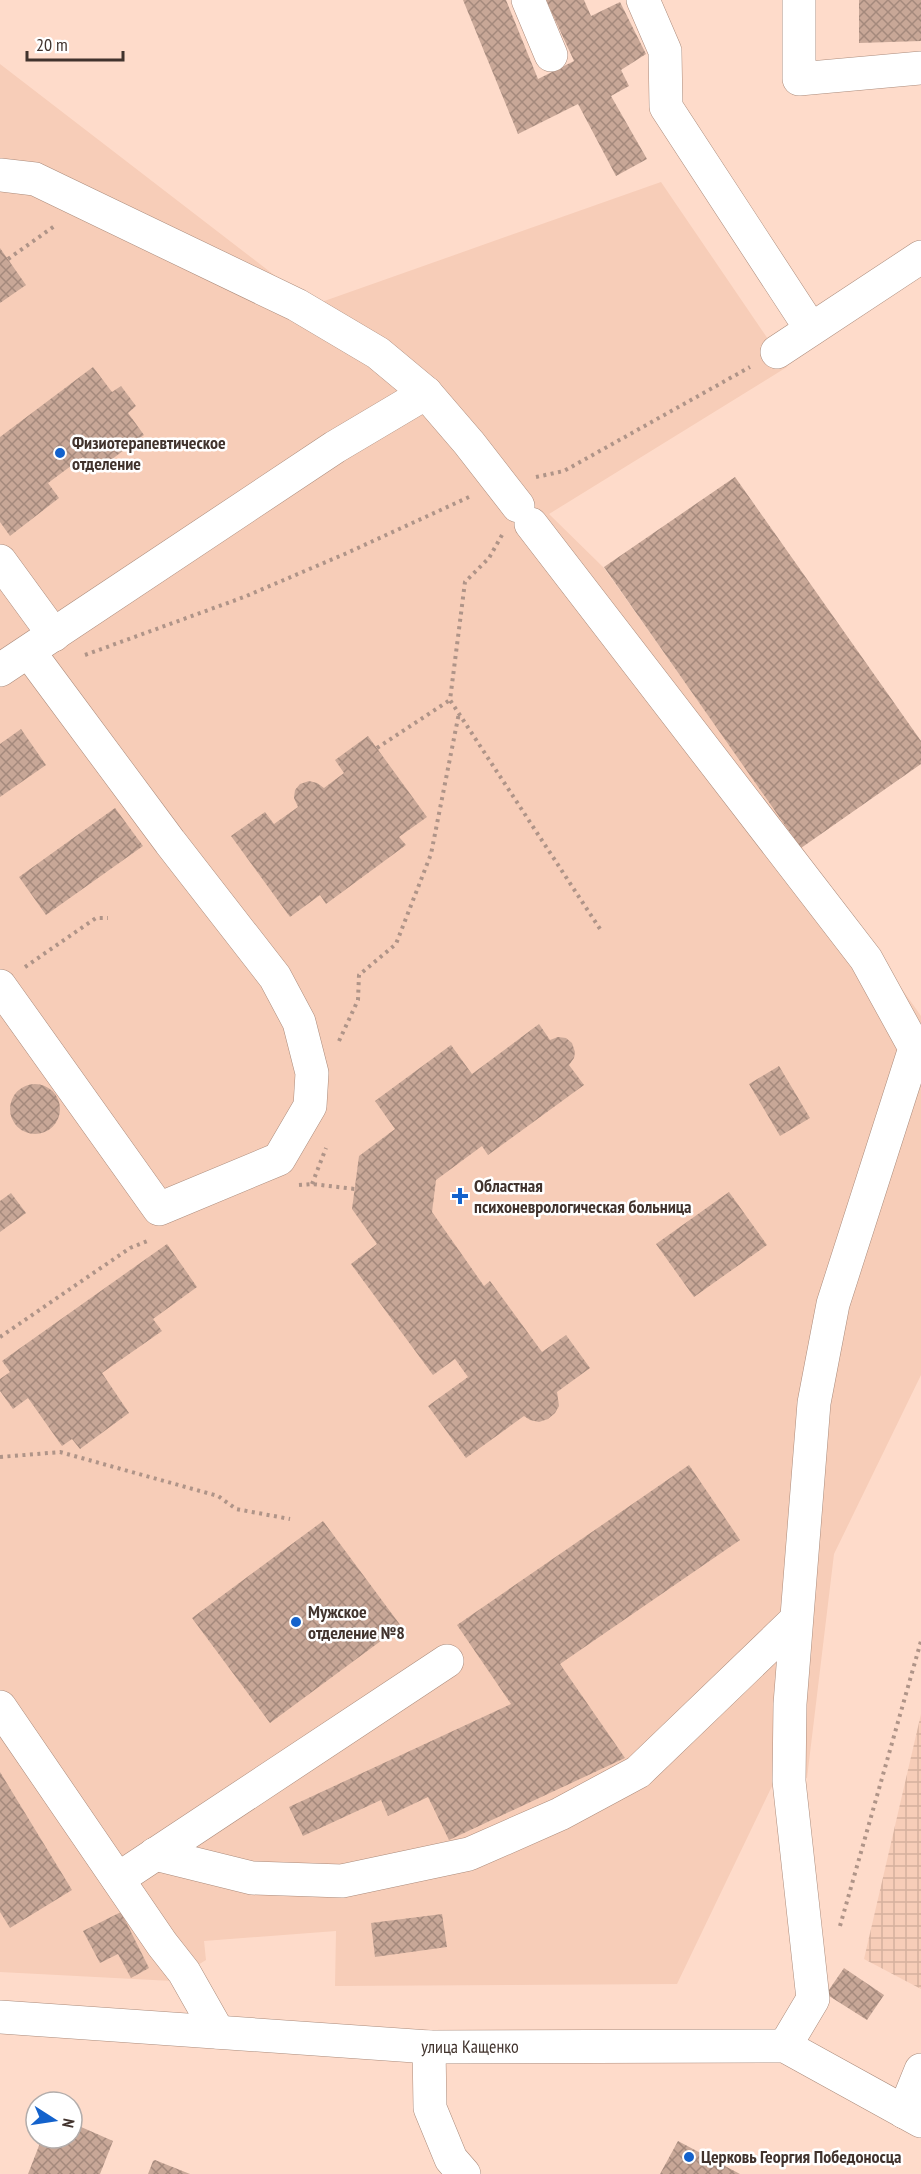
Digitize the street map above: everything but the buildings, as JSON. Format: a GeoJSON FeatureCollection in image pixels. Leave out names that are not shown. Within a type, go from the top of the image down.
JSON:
{"type":"FeatureCollection","features":[{"type":"Feature","properties":{"kind":"street"},"geometry":{"type":"LineString","coordinates":[[528,0],[551,55]]}},
{"type":"Feature","properties":{"kind":"street"},"geometry":{"type":"LineString","coordinates":[[643,0],[664,51],[666,107],[811,329]]}},
{"type":"Feature","properties":{"kind":"street"},"geometry":{"type":"LineString","coordinates":[[799,0],[799,78],[921,68]]}},
{"type":"Feature","properties":{"kind":"street"},"geometry":{"type":"LineString","coordinates":[[0,175],[35,179],[297,305],[378,353],[426,393],[469,442],[866,959],[915,1047],[833,1304],[814,1403],[790,1704],[789,1781],[813,1999],[785,2046]]}},
{"type":"Feature","properties":{"kind":"street"},"geometry":{"type":"LineString","coordinates":[[777,352],[921,257]]}},
{"type":"Feature","properties":{"kind":"street"},"geometry":{"type":"LineString","coordinates":[[0,670],[42,653],[335,447],[426,393]]}},
{"type":"Feature","properties":{"kind":"street"},"geometry":{"type":"LineString","coordinates":[[0,561],[42,653],[170,842],[275,977],[299,1022],[312,1073],[310,1106],[279,1159],[159,1209],[0,987]]}},
{"type":"Feature","properties":{"kind":"street"},"geometry":{"type":"LineString","coordinates":[[155,1854],[252,1878],[342,1881],[469,1854],[560,1814],[638,1772],[796,1620]]}},
{"type":"Feature","properties":{"kind":"street"},"geometry":{"type":"LineString","coordinates":[[118,1879],[447,1661]]}},
{"type":"Feature","properties":{"kind":"street"},"geometry":{"type":"LineString","coordinates":[[0,1707],[184,1972],[218,2032]]}},
{"type":"Feature","properties":{"kind":"street","name":"улица Кащенко"},"geometry":{"type":"LineString","coordinates":[[0,2017],[429,2047],[785,2046],[913,2117]]}},
{"type":"Feature","properties":{"kind":"street"},"geometry":{"type":"LineString","coordinates":[[429,2047],[430,2109],[451,2159],[464,2174]]}},
{"type":"Feature","properties":{"kind":"street"},"geometry":{"type":"LineString","coordinates":[[913,2117],[921,2070]]}},
{"type":"Feature","properties":{"kind":"path"},"geometry":{"type":"LineString","coordinates":[[8,259],[87,204]]}},
{"type":"Feature","properties":{"kind":"path"},"geometry":{"type":"LineString","coordinates":[[42,653],[244,597],[347,553],[517,504],[564,471],[777,352]]}},
{"type":"Feature","properties":{"kind":"path"},"geometry":{"type":"LineString","coordinates":[[517,504],[489,558],[465,582],[450,700],[600,929]]}},
{"type":"Feature","properties":{"kind":"path"},"geometry":{"type":"LineString","coordinates":[[377,748],[450,700]]}},
{"type":"Feature","properties":{"kind":"path"},"geometry":{"type":"LineString","coordinates":[[337,1047],[358,1000],[359,975],[396,944],[432,854],[459,713]]}},
{"type":"Feature","properties":{"kind":"path"},"geometry":{"type":"LineString","coordinates":[[0,987],[9,978],[96,918],[108,918]]}},
{"type":"Feature","properties":{"kind":"path"},"geometry":{"type":"LineString","coordinates":[[312,1184],[328,1142]]}},
{"type":"Feature","properties":{"kind":"path"},"geometry":{"type":"LineString","coordinates":[[292,1185],[312,1184],[355,1189]]}},
{"type":"Feature","properties":{"kind":"path"},"geometry":{"type":"LineString","coordinates":[[0,1337],[130,1248],[151,1239]]}},
{"type":"Feature","properties":{"kind":"path"},"geometry":{"type":"LineString","coordinates":[[0,1456],[60,1452],[218,1496],[236,1509],[290,1519]]}},
{"type":"Feature","properties":{"kind":"path"},"geometry":{"type":"LineString","coordinates":[[838,1934],[921,1641]]}},
{"type":"Feature","properties":{"kind":"shaded area","name":"Областная психоневрологическая больница"},"geometry":{"type":"Polygon","coordinates":[[[0,64],[313,305],[661,182],[787,367],[549,514],[604,568],[921,1016],[921,1375],[834,1554],[807,1778],[773,1784],[677,1984],[335,1986],[336,1931],[204,1941],[206,1960],[172,1981],[0,1972],[0,64]]]}},
{"type":"Feature","properties":{"kind":"shaded area"},"geometry":{"type":"Polygon","coordinates":[[[921,1714],[921,1989],[864,1959],[921,1714]]]}},
{"type":"Feature","properties":{"kind":"place","name":"Физиотерапевтическое отделение"},"geometry":{"type":"Point","coordinates":[60,453]}},
{"type":"Feature","properties":{"kind":"place","name":"Областная психоневрологическая больница"},"geometry":{"type":"Point","coordinates":[460,1196]}},
{"type":"Feature","properties":{"kind":"place","name":"Мужское отделение №8"},"geometry":{"type":"Point","coordinates":[296,1622]}},
{"type":"Feature","properties":{"kind":"place","name":"Церковь Георгия Победоносца"},"geometry":{"type":"Point","coordinates":[689,2157]}}]}
